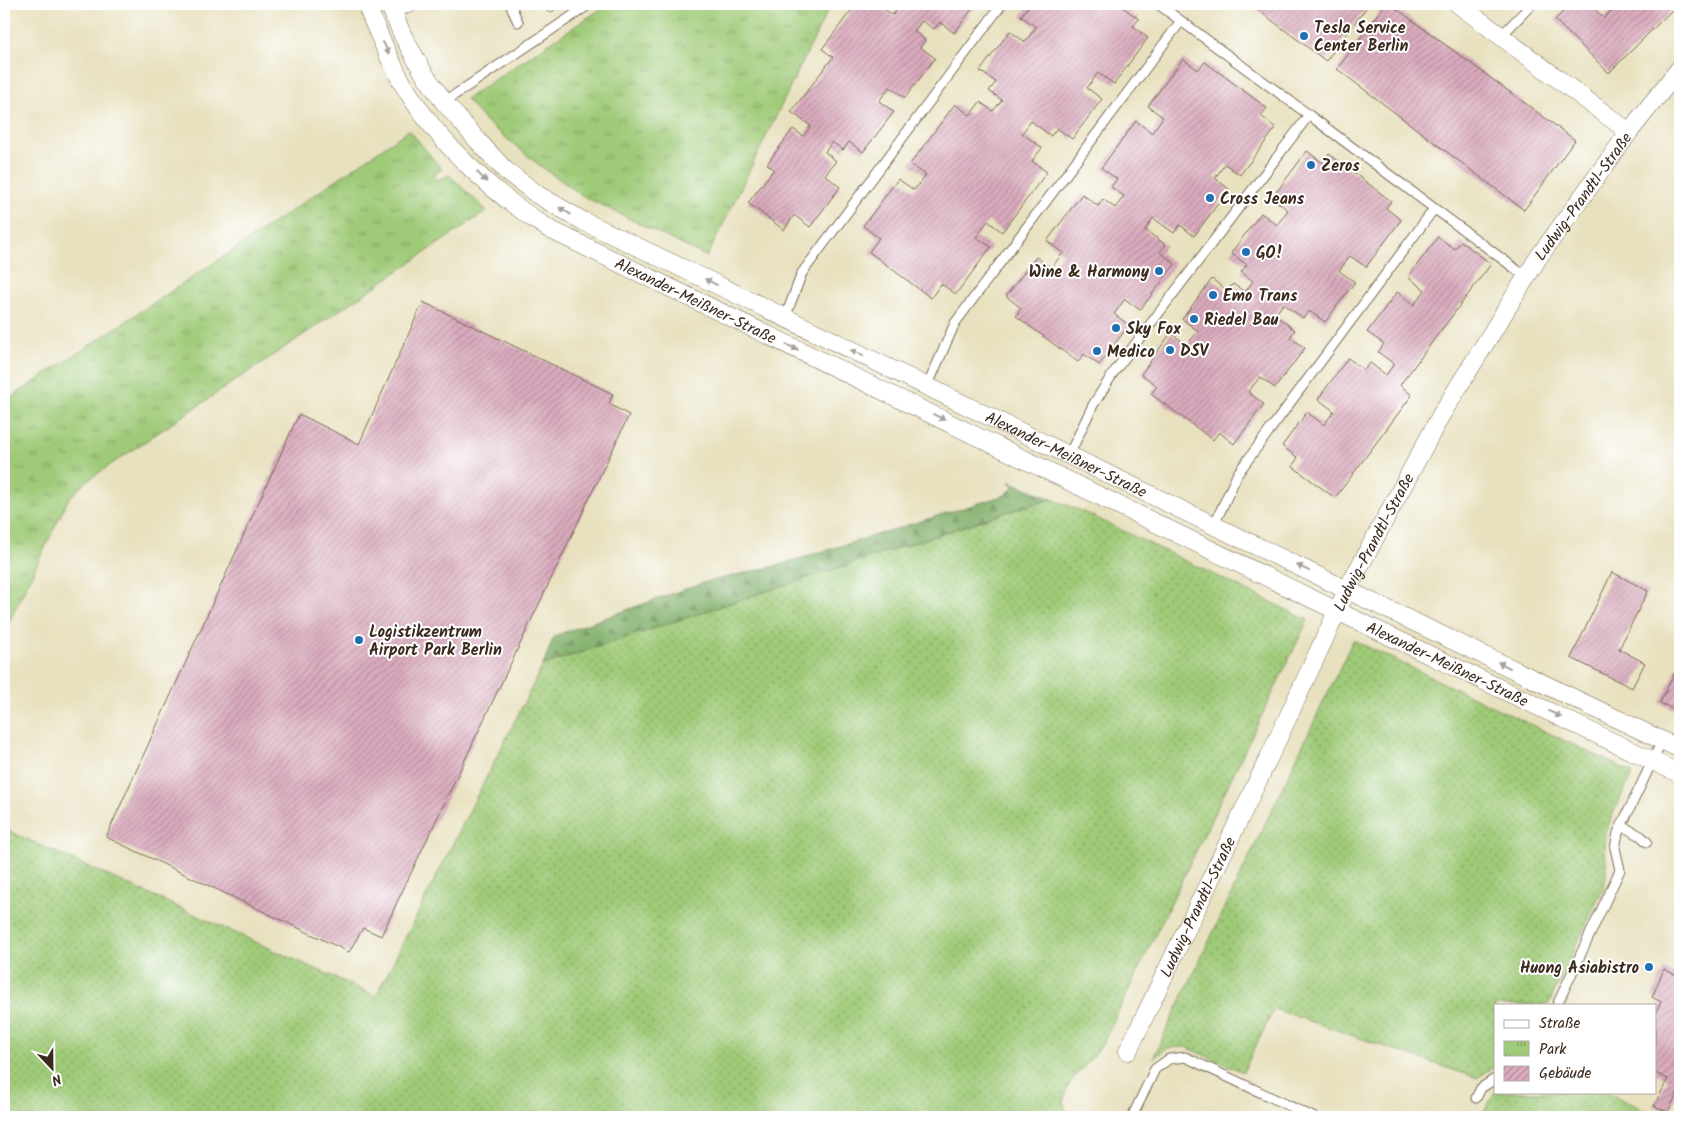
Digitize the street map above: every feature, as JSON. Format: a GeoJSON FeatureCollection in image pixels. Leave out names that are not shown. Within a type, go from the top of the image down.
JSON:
{"type":"FeatureCollection","features":[{"type":"Feature","properties":{"kind":"street","name":"Alexander-Meißner-Straße"},"geometry":{"type":"LineString","coordinates":[[366,4],[403,83],[425,115],[460,156],[490,186],[531,204],[583,221],[785,318],[875,374],[927,387],[1069,455],[1220,538],[1337,610],[1680,774]]}},
{"type":"Feature","properties":{"kind":"street"},"geometry":{"type":"LineString","coordinates":[[1458,4],[1630,132]]}},
{"type":"Feature","properties":{"kind":"street","name":"Alexander-Meißner-Straße"},"geometry":{"type":"LineString","coordinates":[[391,9],[403,36],[423,72],[444,102],[506,170],[549,229],[875,374],[1220,538],[1347,590],[1680,749]]}},
{"type":"Feature","properties":{"kind":"street","name":"Ludwig-Prandtl-Straße"},"geometry":{"type":"LineString","coordinates":[[1128,1051],[1274,747],[1337,610],[1441,415],[1525,276],[1630,132],[1680,68]]}},
{"type":"Feature","properties":{"kind":"lane"},"geometry":{"type":"LineString","coordinates":[[391,9],[417,4]]}},
{"type":"Feature","properties":{"kind":"lane"},"geometry":{"type":"LineString","coordinates":[[510,4],[518,22]]}},
{"type":"Feature","properties":{"kind":"lane"},"geometry":{"type":"LineString","coordinates":[[444,102],[590,4]]}},
{"type":"Feature","properties":{"kind":"lane"},"geometry":{"type":"LineString","coordinates":[[785,318],[802,273],[1002,4]]}},
{"type":"Feature","properties":{"kind":"lane"},"geometry":{"type":"LineString","coordinates":[[1158,4],[1525,276]]}},
{"type":"Feature","properties":{"kind":"lane"},"geometry":{"type":"LineString","coordinates":[[1501,36],[1532,4]]}},
{"type":"Feature","properties":{"kind":"lane"},"geometry":{"type":"LineString","coordinates":[[927,387],[956,323],[1181,21]]}},
{"type":"Feature","properties":{"kind":"lane"},"geometry":{"type":"LineString","coordinates":[[1069,455],[1093,405],[1114,372],[1309,115]]}},
{"type":"Feature","properties":{"kind":"lane"},"geometry":{"type":"LineString","coordinates":[[1220,538],[1242,466],[1434,209]]}},
{"type":"Feature","properties":{"kind":"lane"},"geometry":{"type":"LineString","coordinates":[[1557,1004],[1620,870],[1615,848],[1622,826],[1662,741]]}},
{"type":"Feature","properties":{"kind":"lane"},"geometry":{"type":"LineString","coordinates":[[1622,826],[1641,836],[1647,842]]}},
{"type":"Feature","properties":{"kind":"lane"},"geometry":{"type":"LineString","coordinates":[[1132,1117],[1155,1069],[1169,1058],[1185,1057],[1313,1117]]}},
{"type":"Feature","properties":{"kind":"lane"},"geometry":{"type":"LineString","coordinates":[[1476,1098],[1481,1088],[1494,1080]]}},
{"type":"Feature","properties":{"kind":"green space"},"geometry":{"type":"Polygon","coordinates":[[[608,4],[831,4],[707,257],[583,196],[539,165],[483,119],[466,99],[608,4]]]}},
{"type":"Feature","properties":{"kind":"green space"},"geometry":{"type":"Polygon","coordinates":[[[409,130],[442,169],[434,174],[438,180],[449,175],[487,211],[88,480],[69,498],[4,632],[4,402],[238,247],[409,130]]]}},
{"type":"Feature","properties":{"kind":"green space"},"geometry":{"type":"Polygon","coordinates":[[[1009,481],[1052,499],[1013,510],[543,665],[554,636],[702,583],[779,565],[1005,495],[1013,487],[1009,481]]]}},
{"type":"Feature","properties":{"kind":"green space"},"geometry":{"type":"Polygon","coordinates":[[[1052,499],[1084,512],[1308,620],[1102,1045],[1068,1086],[1064,1100],[1068,1117],[4,1117],[4,829],[376,996],[543,665],[1013,510],[1052,499]]]}},
{"type":"Feature","properties":{"kind":"green space"},"geometry":{"type":"Polygon","coordinates":[[[1353,640],[1633,773],[1615,809],[1607,831],[1605,845],[1606,879],[1604,886],[1548,1004],[1494,1004],[1494,1068],[1477,1078],[1274,1009],[1243,1072],[1186,1047],[1167,1048],[1153,1058],[1353,640]]]}},
{"type":"Feature","properties":{"kind":"green space"},"geometry":{"type":"Polygon","coordinates":[[[1494,1094],[1611,1094],[1660,1117],[1481,1117],[1494,1094]]]}},
{"type":"Feature","properties":{"kind":"building"},"geometry":{"type":"Polygon","coordinates":[[[856,4],[877,4],[893,15],[901,4],[976,4],[954,33],[940,22],[934,29],[922,21],[914,31],[925,40],[920,47],[935,58],[905,98],[890,87],[879,101],[894,112],[863,152],[849,142],[843,150],[832,142],[825,152],[836,161],[825,175],[840,187],[810,227],[794,215],[784,230],[748,203],[774,169],[767,164],[793,129],[803,136],[811,126],[791,112],[833,57],[822,49],[856,4]]]}},
{"type":"Feature","properties":{"kind":"building"},"geometry":{"type":"Polygon","coordinates":[[[1030,4],[1118,4],[1139,19],[1133,26],[1148,38],[1114,84],[1098,73],[1087,88],[1102,99],[1072,139],[1057,128],[1051,136],[1031,121],[1022,133],[1042,148],[1032,161],[1047,172],[1002,232],[988,221],[976,237],[991,247],[956,294],[941,284],[931,298],[869,252],[879,238],[863,226],[898,179],[914,190],[926,175],[910,164],[955,104],[970,115],[980,102],[993,111],[1002,100],[989,91],[996,82],[980,71],[1010,31],[1025,42],[1036,27],[1021,16],[1030,4]]]}},
{"type":"Feature","properties":{"kind":"building"},"geometry":{"type":"Polygon","coordinates":[[[1250,4],[1369,4],[1326,61],[1250,4]]]}},
{"type":"Feature","properties":{"kind":"building"},"geometry":{"type":"Polygon","coordinates":[[[1385,4],[1390,4],[1575,140],[1524,210],[1337,69],[1385,4]]]}},
{"type":"Feature","properties":{"kind":"building"},"geometry":{"type":"Polygon","coordinates":[[[1570,4],[1589,4],[1604,18],[1618,4],[1678,4],[1609,73],[1555,20],[1570,4]]]}},
{"type":"Feature","properties":{"kind":"building"},"geometry":{"type":"Polygon","coordinates":[[[1183,59],[1198,70],[1205,62],[1267,108],[1261,116],[1276,128],[1240,175],[1225,164],[1215,178],[1229,189],[1194,236],[1180,225],[1174,233],[1153,218],[1145,230],[1166,245],[1160,252],[1175,264],[1140,310],[1125,299],[1114,314],[1129,325],[1099,365],[1084,354],[1078,362],[1016,316],[1021,308],[1006,296],[1036,257],[1051,268],[1063,253],[1047,241],[1082,194],[1098,206],[1103,199],[1115,208],[1124,196],[1111,187],[1117,179],[1101,168],[1136,121],[1152,133],[1163,117],[1148,106],[1183,59]]]}},
{"type":"Feature","properties":{"kind":"building"},"geometry":{"type":"Polygon","coordinates":[[[1307,151],[1323,163],[1329,154],[1391,201],[1386,208],[1401,220],[1366,267],[1350,256],[1339,271],[1355,282],[1325,322],[1309,311],[1303,318],[1283,304],[1275,315],[1295,330],[1290,337],[1305,348],[1275,388],[1260,377],[1248,392],[1264,404],[1234,444],[1219,432],[1213,440],[1151,394],[1157,386],[1141,374],[1171,333],[1187,345],[1198,331],[1182,319],[1212,279],[1227,291],[1233,284],[1245,292],[1253,281],[1241,272],[1247,265],[1231,253],[1261,213],[1277,225],[1288,210],[1272,198],[1307,151]]]}},
{"type":"Feature","properties":{"kind":"building"},"geometry":{"type":"Polygon","coordinates":[[[1438,237],[1455,249],[1461,241],[1491,264],[1400,385],[1412,395],[1335,498],[1292,466],[1298,458],[1282,446],[1307,412],[1324,425],[1334,411],[1318,399],[1348,358],[1364,370],[1370,363],[1386,375],[1394,364],[1378,352],[1384,344],[1367,332],[1397,292],[1414,305],[1425,290],[1408,277],[1438,237]]]}},
{"type":"Feature","properties":{"kind":"building","name":"Logistikzentrum Airport Park Berlin"},"geometry":{"type":"Polygon","coordinates":[[[423,302],[613,394],[609,404],[629,415],[381,936],[363,928],[349,952],[106,837],[299,414],[359,444],[423,302]]]}},
{"type":"Feature","properties":{"kind":"building"},"geometry":{"type":"Polygon","coordinates":[[[1612,572],[1648,591],[1619,649],[1645,663],[1632,688],[1571,658],[1612,572]]]}},
{"type":"Feature","properties":{"kind":"building"},"geometry":{"type":"Polygon","coordinates":[[[1680,662],[1680,712],[1660,703],[1680,662]]]}},
{"type":"Feature","properties":{"kind":"building"},"geometry":{"type":"Polygon","coordinates":[[[1664,969],[1680,977],[1680,1088],[1668,1112],[1654,1106],[1668,1079],[1656,1073],[1656,1012],[1661,1002],[1652,997],[1664,969]]]}},
{"type":"Feature","properties":{"kind":"place","name":"Tesla Service Center Berlin"},"geometry":{"type":"Point","coordinates":[1304,36]}},
{"type":"Feature","properties":{"kind":"place","name":"Zeros"},"geometry":{"type":"Point","coordinates":[1311,165]}},
{"type":"Feature","properties":{"kind":"place","name":"Cross Jeans"},"geometry":{"type":"Point","coordinates":[1210,198]}},
{"type":"Feature","properties":{"kind":"place","name":"GO!"},"geometry":{"type":"Point","coordinates":[1246,252]}},
{"type":"Feature","properties":{"kind":"place","name":"Wine & Harmony"},"geometry":{"type":"Point","coordinates":[1159,271]}},
{"type":"Feature","properties":{"kind":"place","name":"Emo Trans"},"geometry":{"type":"Point","coordinates":[1213,295]}},
{"type":"Feature","properties":{"kind":"place","name":"Riedel Bau"},"geometry":{"type":"Point","coordinates":[1194,319]}},
{"type":"Feature","properties":{"kind":"place","name":"Sky Fox"},"geometry":{"type":"Point","coordinates":[1116,328]}},
{"type":"Feature","properties":{"kind":"place","name":"DSV"},"geometry":{"type":"Point","coordinates":[1170,350]}},
{"type":"Feature","properties":{"kind":"place","name":"Medico"},"geometry":{"type":"Point","coordinates":[1097,351]}},
{"type":"Feature","properties":{"kind":"place","name":"Logistikzentrum Airport Park Berlin"},"geometry":{"type":"Point","coordinates":[359,640]}},
{"type":"Feature","properties":{"kind":"place","name":"Huong Asiabistro"},"geometry":{"type":"Point","coordinates":[1649,967]}}]}
